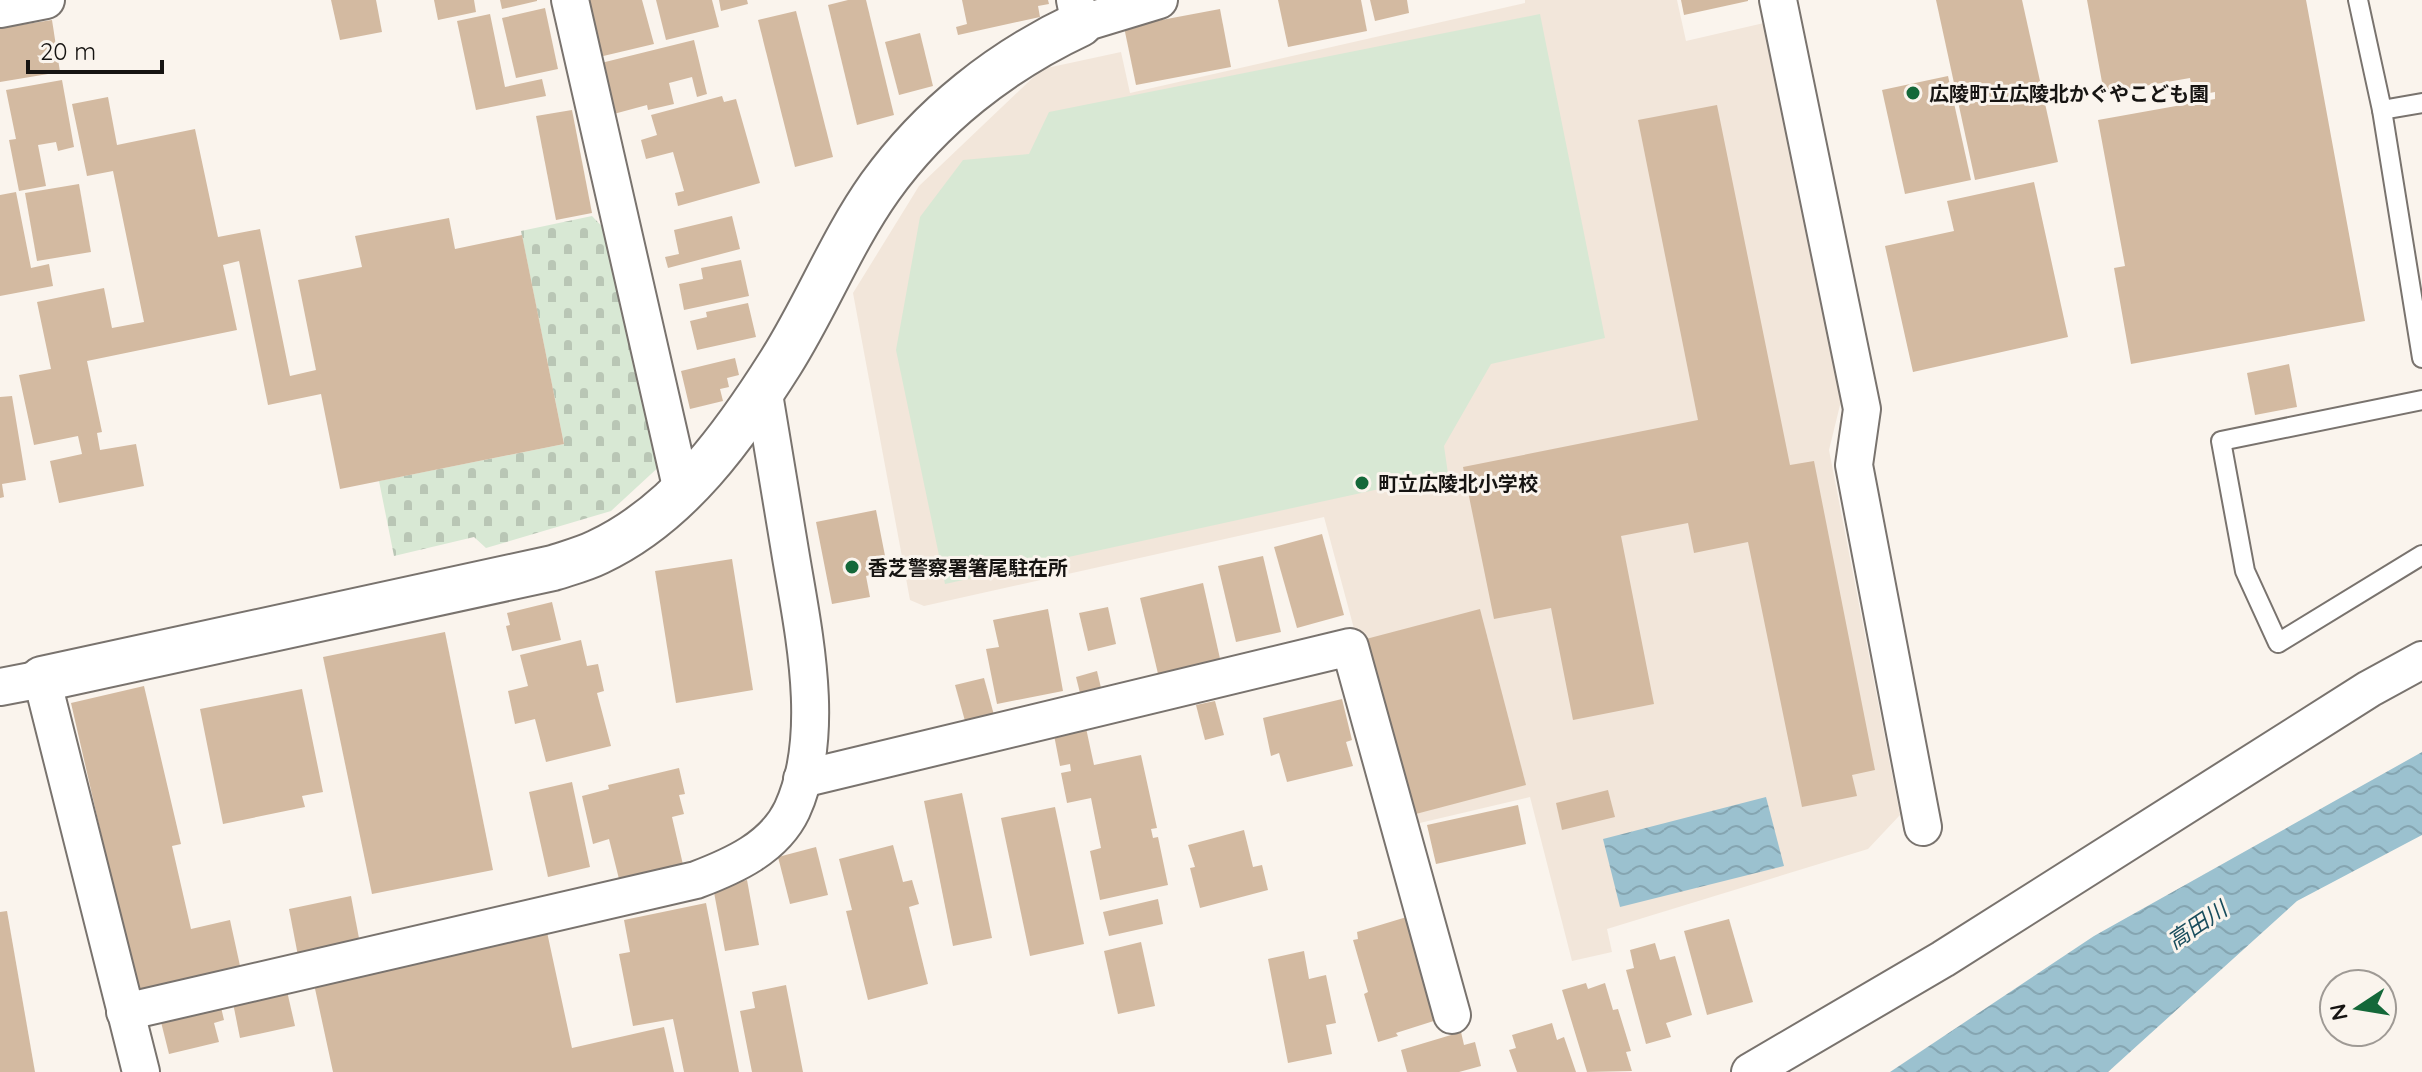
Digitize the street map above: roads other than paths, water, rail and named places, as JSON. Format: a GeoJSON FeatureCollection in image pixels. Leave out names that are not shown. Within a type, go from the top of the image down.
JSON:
{"type":"FeatureCollection","features":[{"type":"Feature","properties":{"kind":"street"},"geometry":{"type":"LineString","coordinates":[[0,9],[46,0]]}},
{"type":"Feature","properties":{"kind":"street"},"geometry":{"type":"LineString","coordinates":[[570,0],[682,491]]}},
{"type":"Feature","properties":{"kind":"street"},"geometry":{"type":"LineString","coordinates":[[0,687],[553,568],[598,552],[635,531],[682,491],[734,433],[782,361],[850,235],[880,187],[920,138],[1003,66],[1045,41],[1078,12],[1159,0]]}},
{"type":"Feature","properties":{"kind":"street"},"geometry":{"type":"LineString","coordinates":[[1778,0],[1862,409],[1854,465],[1923,827]]}},
{"type":"Feature","properties":{"kind":"street"},"geometry":{"type":"LineString","coordinates":[[125,1012],[696,880],[732,867],[766,844],[791,812],[802,779],[809,734],[809,687],[804,636],[763,388]]}},
{"type":"Feature","properties":{"kind":"street"},"geometry":{"type":"LineString","coordinates":[[802,779],[1350,647],[1452,1015]]}},
{"type":"Feature","properties":{"kind":"street"},"geometry":{"type":"LineString","coordinates":[[1750,1072],[1943,959],[2356,697],[2422,660]]}},
{"type":"Feature","properties":{"kind":"street"},"geometry":{"type":"LineString","coordinates":[[42,679],[141,1072]]}},
{"type":"Feature","properties":{"kind":"lane"},"geometry":{"type":"LineString","coordinates":[[2358,0],[2382,110],[2422,358]]}},
{"type":"Feature","properties":{"kind":"lane"},"geometry":{"type":"LineString","coordinates":[[2382,110],[2422,103]]}},
{"type":"Feature","properties":{"kind":"lane"},"geometry":{"type":"LineString","coordinates":[[2422,400],[2221,441],[2245,571],[2278,643],[2422,555]]}},
{"type":"Feature","properties":{"kind":"water","name":"高田川"},"geometry":{"type":"Polygon","coordinates":[[[2422,752],[2422,835],[2297,901],[2108,1072],[1890,1072],[2094,936],[2422,752]]]}},
{"type":"Feature","properties":{"kind":"water"},"geometry":{"type":"Polygon","coordinates":[[[1766,797],[1784,866],[1620,907],[1603,839],[1766,797]]]}},
{"type":"Feature","properties":{"kind":"place","name":"広陵町立広陵北かぐやこども園"},"geometry":{"type":"Point","coordinates":[1913,93]}},
{"type":"Feature","properties":{"kind":"place","name":"町立広陵北小学校"},"geometry":{"type":"Point","coordinates":[1362,483]}},
{"type":"Feature","properties":{"kind":"place","name":"香芝警察署箸尾駐在所"},"geometry":{"type":"Point","coordinates":[852,567]}}]}
